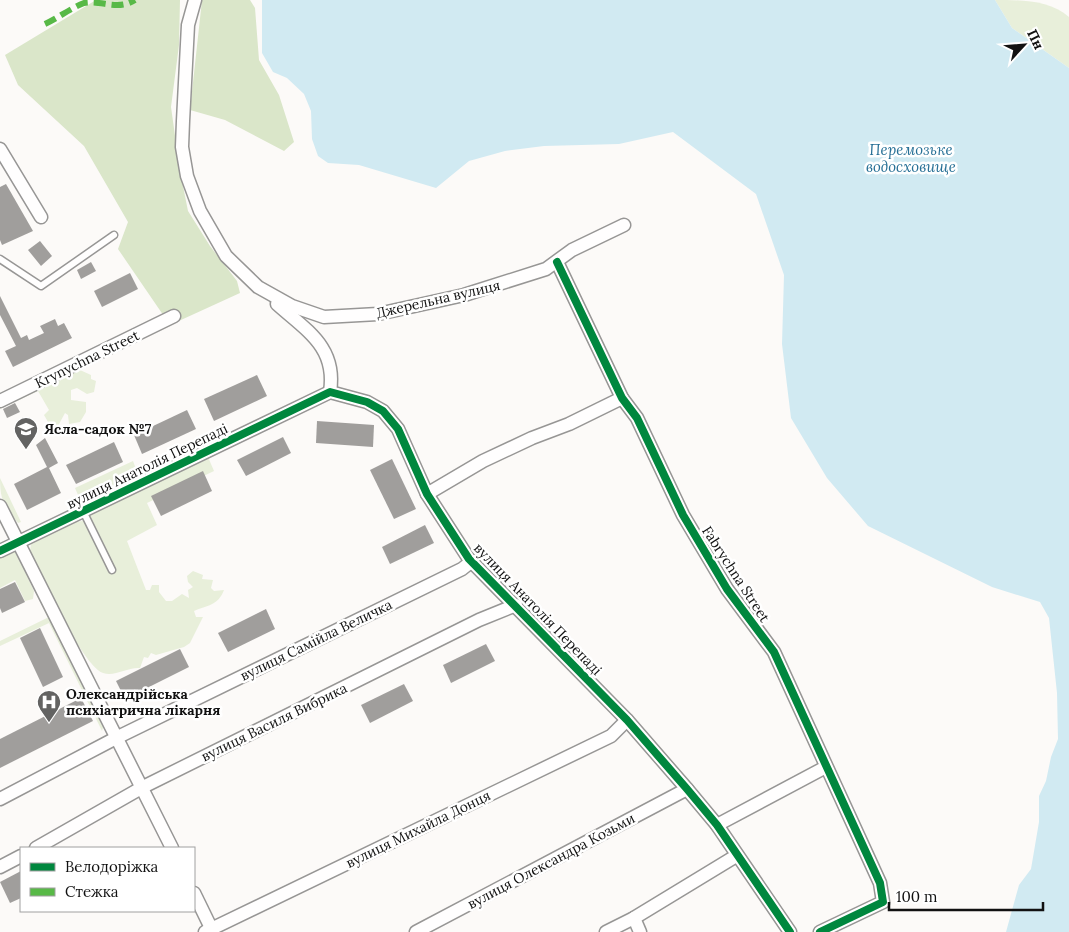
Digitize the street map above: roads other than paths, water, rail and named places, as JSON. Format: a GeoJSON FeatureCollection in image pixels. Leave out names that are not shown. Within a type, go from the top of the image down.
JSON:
{"type":"FeatureCollection","features":[{"type":"Feature","properties":{"kind":"street","name":"Джерельна вулиця"},"geometry":{"type":"LineString","coordinates":[[195,0],[188,25],[182,121],[182,147],[187,176],[200,210],[226,256],[258,287],[299,310],[324,317],[378,314],[474,293],[546,270],[572,250],[624,225]]}},
{"type":"Feature","properties":{"kind":"street"},"geometry":{"type":"LineString","coordinates":[[0,149],[42,216]]}},
{"type":"Feature","properties":{"kind":"street","name":"Fabrychna Street"},"geometry":{"type":"LineString","coordinates":[[557,262],[622,398],[637,418],[693,531],[728,589],[774,652],[880,883],[883,902],[820,932]]}},
{"type":"Feature","properties":{"kind":"street"},"geometry":{"type":"LineString","coordinates":[[258,287],[320,342],[330,361],[332,376],[330,392]]}},
{"type":"Feature","properties":{"kind":"street","name":"Krynychna Street"},"geometry":{"type":"LineString","coordinates":[[0,401],[174,316]]}},
{"type":"Feature","properties":{"kind":"street","name":"вулиця Анатолія Перепаді"},"geometry":{"type":"LineString","coordinates":[[0,551],[330,392],[367,402],[383,411],[398,429],[427,494],[472,561],[627,720],[687,789],[717,825],[736,856],[790,932]]}},
{"type":"Feature","properties":{"kind":"street"},"geometry":{"type":"LineString","coordinates":[[427,494],[483,461],[532,438],[569,424],[622,398]]}},
{"type":"Feature","properties":{"kind":"street"},"geometry":{"type":"LineString","coordinates":[[0,506],[118,736],[172,847]]}},
{"type":"Feature","properties":{"kind":"street","name":"вулиця Самійла Величка"},"geometry":{"type":"LineString","coordinates":[[0,799],[118,736],[462,569],[472,561]]}},
{"type":"Feature","properties":{"kind":"street","name":"вулиця Василя Вибрика"},"geometry":{"type":"LineString","coordinates":[[38,847],[143,787],[479,620],[516,605]]}},
{"type":"Feature","properties":{"kind":"street","name":"вулиця Михайла Донця"},"geometry":{"type":"LineString","coordinates":[[210,931],[611,736],[627,720]]}},
{"type":"Feature","properties":{"kind":"street"},"geometry":{"type":"LineString","coordinates":[[717,825],[826,767]]}},
{"type":"Feature","properties":{"kind":"street","name":"вулиця Олександра Козьми"},"geometry":{"type":"LineString","coordinates":[[416,932],[687,789]]}},
{"type":"Feature","properties":{"kind":"street"},"geometry":{"type":"LineString","coordinates":[[606,932],[634,918],[736,856]]}},
{"type":"Feature","properties":{"kind":"street"},"geometry":{"type":"LineString","coordinates":[[0,867],[20,857]]}},
{"type":"Feature","properties":{"kind":"street"},"geometry":{"type":"LineString","coordinates":[[195,895],[210,931]]}},
{"type":"Feature","properties":{"kind":"street"},"geometry":{"type":"LineString","coordinates":[[634,918],[640,932]]}},
{"type":"Feature","properties":{"kind":"lane"},"geometry":{"type":"LineString","coordinates":[[0,259],[41,286],[114,235]]}},
{"type":"Feature","properties":{"kind":"lane"},"geometry":{"type":"LineString","coordinates":[[83,511],[112,570]]}},
{"type":"Feature","properties":{"kind":"water","name":"Перемозьке водосховище"},"geometry":{"type":"Polygon","coordinates":[[[262,0],[995,0],[1012,28],[1069,68],[1069,932],[1006,932],[1019,885],[1031,869],[1039,822],[1039,796],[1046,781],[1051,757],[1058,739],[1057,693],[1049,618],[1040,602],[992,587],[868,526],[827,478],[791,418],[782,344],[784,275],[756,194],[673,132],[619,144],[544,146],[505,151],[469,161],[436,188],[359,165],[328,163],[318,156],[312,139],[311,111],[304,94],[287,78],[273,72],[262,53],[262,0]]]}},
{"type":"Feature","properties":{"kind":"place","name":"Ясла-садок №7"},"geometry":{"type":"Point","coordinates":[26,450]}},
{"type":"Feature","properties":{"kind":"place","name":"Олександрійська психіатрична лікарня"},"geometry":{"type":"Point","coordinates":[49,723]}}]}
